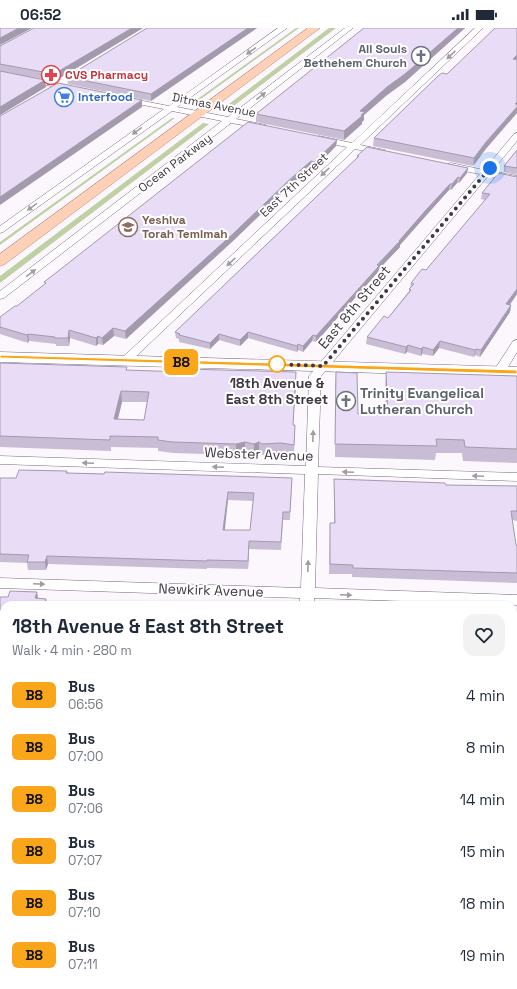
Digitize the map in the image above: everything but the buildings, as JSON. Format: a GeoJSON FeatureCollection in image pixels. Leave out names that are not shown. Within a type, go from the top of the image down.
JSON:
{"type":"FeatureCollection","features":[{"type":"Feature","properties":{"kind":"main road","name":"Ocean Parkway"},"geometry":{"type":"LineString","coordinates":[[0,261],[315,28]]}},
{"type":"Feature","properties":{"kind":"street"},"geometry":{"type":"LineString","coordinates":[[0,230],[283,28]]}},
{"type":"Feature","properties":{"kind":"street","name":"Ocean Parkway"},"geometry":{"type":"LineString","coordinates":[[0,296],[349,28]]}},
{"type":"Feature","properties":{"kind":"street","name":"East 7th Street"},"geometry":{"type":"LineString","coordinates":[[126,360],[479,28]]}},
{"type":"Feature","properties":{"kind":"street"},"geometry":{"type":"LineString","coordinates":[[0,74],[80,90]]}},
{"type":"Feature","properties":{"kind":"street"},"geometry":{"type":"LineString","coordinates":[[44,93],[65,81]]}},
{"type":"Feature","properties":{"kind":"street","name":"Ditmas Avenue"},"geometry":{"type":"LineString","coordinates":[[117,98],[272,129]]}},
{"type":"Feature","properties":{"kind":"street"},"geometry":{"type":"LineString","coordinates":[[308,136],[394,154]]}},
{"type":"Feature","properties":{"kind":"street","name":"East 8th Street"},"geometry":{"type":"LineString","coordinates":[[307,599],[315,376],[517,136]]}},
{"type":"Feature","properties":{"kind":"street"},"geometry":{"type":"LineString","coordinates":[[446,165],[517,179]]}},
{"type":"Feature","properties":{"kind":"street"},"geometry":{"type":"LineString","coordinates":[[499,372],[517,343]]}},
{"type":"Feature","properties":{"kind":"street"},"geometry":{"type":"LineString","coordinates":[[0,356],[517,372]]}},
{"type":"Feature","properties":{"kind":"street","name":"Webster Avenue"},"geometry":{"type":"LineString","coordinates":[[0,460],[517,477]]}},
{"type":"Feature","properties":{"kind":"street","name":"Newkirk Avenue"},"geometry":{"type":"LineString","coordinates":[[0,583],[307,599],[517,600]]}},
{"type":"Feature","properties":{"kind":"green space"},"geometry":{"type":"Polygon","coordinates":[[[296,28],[299,28],[194,104],[192,103],[296,28]]]}},
{"type":"Feature","properties":{"kind":"green space"},"geometry":{"type":"Polygon","coordinates":[[[329,28],[336,28],[227,111],[221,110],[329,28]]]}},
{"type":"Feature","properties":{"kind":"green space"},"geometry":{"type":"Polygon","coordinates":[[[172,118],[175,118],[0,245],[0,242],[172,118]]]}},
{"type":"Feature","properties":{"kind":"green space"},"geometry":{"type":"Polygon","coordinates":[[[203,123],[209,124],[0,283],[0,276],[203,123]]]}},
{"type":"Feature","properties":{"kind":"bus line","name":"B8"},"geometry":{"type":"LineString","coordinates":[[0,357],[517,372]]}},
{"type":"Feature","properties":{"kind":"place","name":"All Souls Bethehem Church"},"geometry":{"type":"Point","coordinates":[421,56]}},
{"type":"Feature","properties":{"kind":"place","name":"CVS Pharmacy"},"geometry":{"type":"Point","coordinates":[51,75]}},
{"type":"Feature","properties":{"kind":"place","name":"Interfood"},"geometry":{"type":"Point","coordinates":[64,97]}},
{"type":"Feature","properties":{"kind":"place","name":"Yeshiva Torah Temimah"},"geometry":{"type":"Point","coordinates":[128,227]}},
{"type":"Feature","properties":{"kind":"place","name":"18th Avenue & East 8th Street"},"geometry":{"type":"Point","coordinates":[277,364]}},
{"type":"Feature","properties":{"kind":"place","name":"Trinity Evangelical Lutheran Church"},"geometry":{"type":"Point","coordinates":[346,401]}},
{"type":"Feature","properties":{"kind":"route"},"geometry":{"type":"LineString","coordinates":[[277,364],[323,366],[490,168]]}}]}
